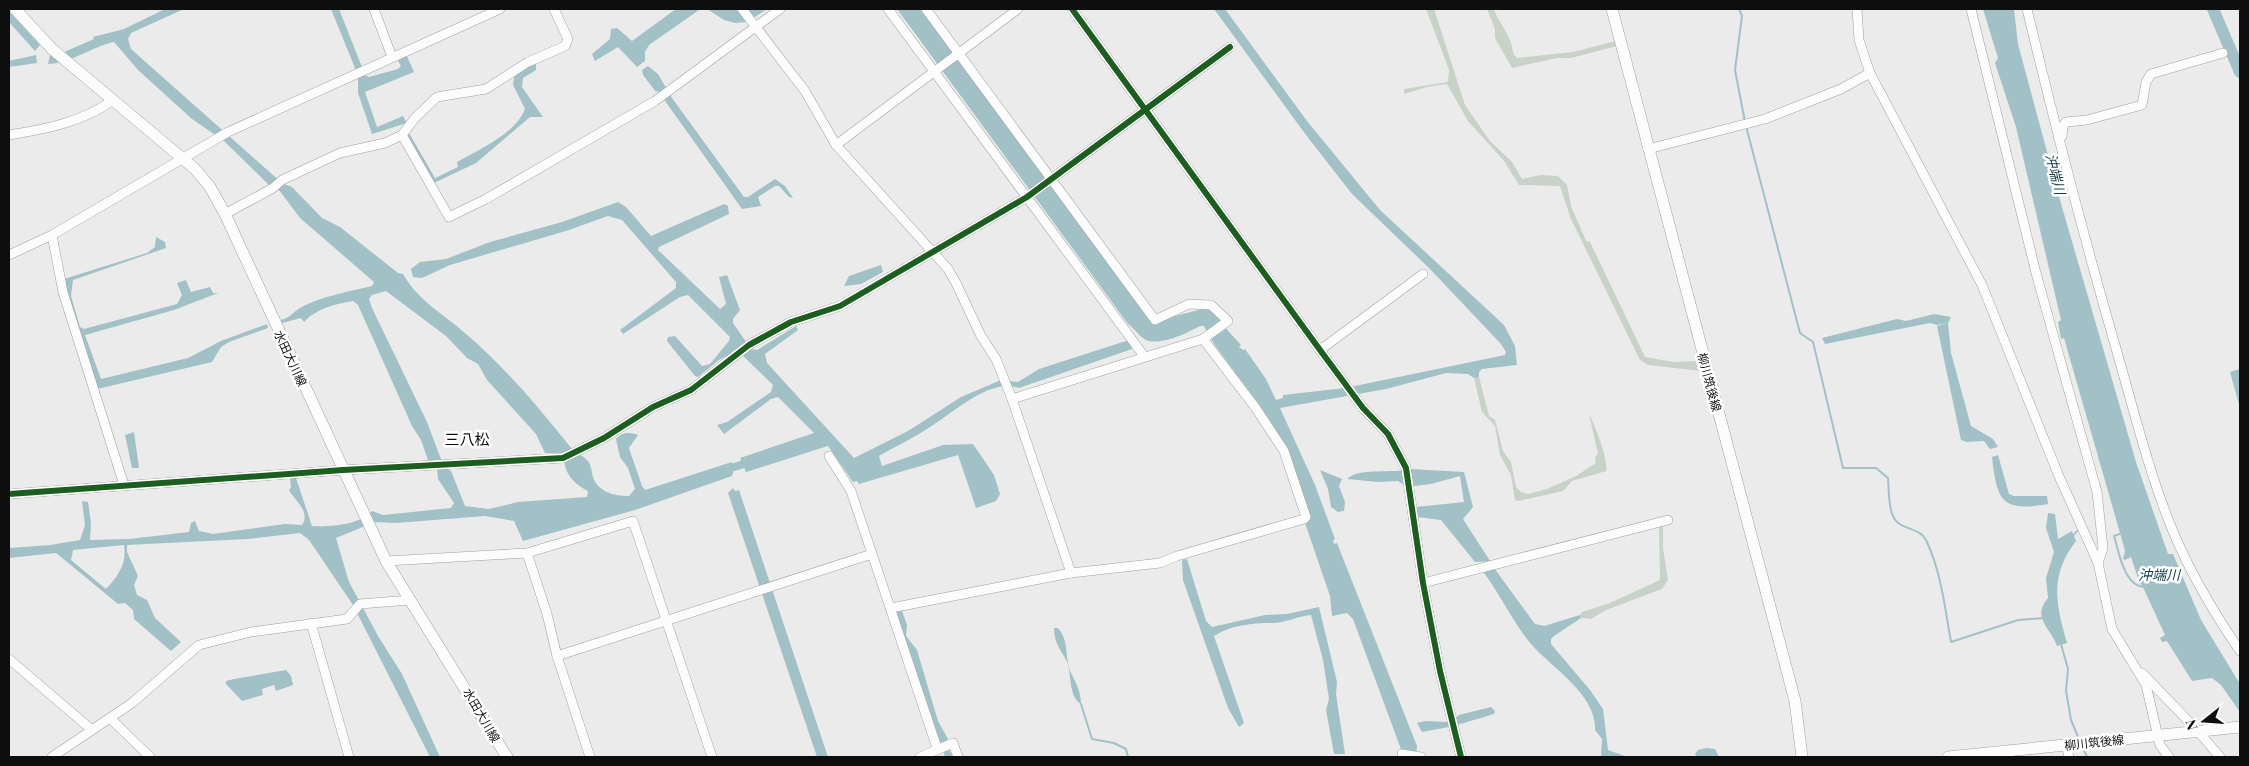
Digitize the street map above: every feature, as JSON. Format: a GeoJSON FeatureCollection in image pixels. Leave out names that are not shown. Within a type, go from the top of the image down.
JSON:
{"type":"FeatureCollection","features":[{"type":"Feature","properties":{"kind":"main road","name":"水田大川線"},"geometry":{"type":"LineString","coordinates":[[15,9],[52,49],[184,158],[210,187],[225,214],[386,561],[454,668],[507,757]]}},
{"type":"Feature","properties":{"kind":"main road","name":"柳川筑後線"},"geometry":{"type":"LineString","coordinates":[[1612,9],[1793,696],[1802,757]]}},
{"type":"Feature","properties":{"kind":"main road","name":"柳川筑後線"},"geometry":{"type":"LineString","coordinates":[[1948,757],[2240,727]]}},
{"type":"Feature","properties":{"kind":"street"},"geometry":{"type":"LineString","coordinates":[[374,9],[392,57]]}},
{"type":"Feature","properties":{"kind":"street"},"geometry":{"type":"LineString","coordinates":[[9,255],[52,235],[228,132],[365,68],[500,9]]}},
{"type":"Feature","properties":{"kind":"street"},"geometry":{"type":"LineString","coordinates":[[225,214],[273,188],[282,180],[340,153],[385,143],[402,135],[415,118],[437,97],[486,90],[528,62],[566,46],[568,40],[554,9]]}},
{"type":"Feature","properties":{"kind":"street"},"geometry":{"type":"LineString","coordinates":[[742,9],[805,92],[836,145],[931,253],[948,269],[981,336],[996,359],[1071,573]]}},
{"type":"Feature","properties":{"kind":"street"},"geometry":{"type":"LineString","coordinates":[[402,135],[449,217],[486,199],[655,101],[780,9]]}},
{"type":"Feature","properties":{"kind":"street"},"geometry":{"type":"LineString","coordinates":[[888,9],[1029,196],[1144,356]]}},
{"type":"Feature","properties":{"kind":"street"},"geometry":{"type":"LineString","coordinates":[[926,9],[1050,180],[1155,320],[1189,304],[1211,305],[1228,320],[1203,339],[1010,395]]}},
{"type":"Feature","properties":{"kind":"street"},"geometry":{"type":"LineString","coordinates":[[836,145],[1018,9]]}},
{"type":"Feature","properties":{"kind":"street"},"geometry":{"type":"LineString","coordinates":[[1072,9],[1360,404],[1388,434],[1406,468],[1411,488],[1412,516],[1423,583],[1458,757]]}},
{"type":"Feature","properties":{"kind":"street"},"geometry":{"type":"LineString","coordinates":[[1857,9],[1859,40],[1870,73],[1982,285],[2052,459],[2098,563],[2112,629],[2146,686],[2162,751],[2168,757]]}},
{"type":"Feature","properties":{"kind":"street"},"geometry":{"type":"LineString","coordinates":[[1971,9],[2036,273],[2097,492],[2103,548],[2098,563]]}},
{"type":"Feature","properties":{"kind":"street"},"geometry":{"type":"LineString","coordinates":[[2027,9],[2058,138],[2095,278],[2155,482],[2173,530],[2197,582],[2216,616],[2240,651]]}},
{"type":"Feature","properties":{"kind":"street"},"geometry":{"type":"LineString","coordinates":[[9,494],[343,470],[563,458],[604,438],[652,407],[691,390],[749,345],[791,322],[840,306],[1029,196],[1230,47]]}},
{"type":"Feature","properties":{"kind":"street"},"geometry":{"type":"LineString","coordinates":[[2058,138],[2062,136],[2063,126],[2066,122],[2087,120],[2142,105],[2146,82],[2151,74],[2223,53]]}},
{"type":"Feature","properties":{"kind":"street"},"geometry":{"type":"LineString","coordinates":[[1648,149],[1765,119],[1841,89],[1870,73]]}},
{"type":"Feature","properties":{"kind":"street"},"geometry":{"type":"LineString","coordinates":[[9,135],[85,117],[113,100]]}},
{"type":"Feature","properties":{"kind":"street"},"geometry":{"type":"LineString","coordinates":[[52,235],[63,292],[124,485]]}},
{"type":"Feature","properties":{"kind":"street"},"geometry":{"type":"LineString","coordinates":[[1320,350],[1423,274]]}},
{"type":"Feature","properties":{"kind":"street"},"geometry":{"type":"LineString","coordinates":[[891,608],[1071,573],[1160,563],[1177,556],[1304,519],[1306,517],[1284,451],[1255,407],[1203,339]]}},
{"type":"Feature","properties":{"kind":"street"},"geometry":{"type":"LineString","coordinates":[[829,456],[852,491],[937,748]]}},
{"type":"Feature","properties":{"kind":"street"},"geometry":{"type":"LineString","coordinates":[[1423,583],[1668,520]]}},
{"type":"Feature","properties":{"kind":"street"},"geometry":{"type":"LineString","coordinates":[[386,561],[527,554],[633,521],[712,757]]}},
{"type":"Feature","properties":{"kind":"street"},"geometry":{"type":"LineString","coordinates":[[527,554],[547,614],[557,656],[590,757]]}},
{"type":"Feature","properties":{"kind":"street"},"geometry":{"type":"LineString","coordinates":[[557,656],[872,554]]}},
{"type":"Feature","properties":{"kind":"street"},"geometry":{"type":"LineString","coordinates":[[52,757],[111,719],[199,645],[251,632],[347,619],[357,607],[410,600]]}},
{"type":"Feature","properties":{"kind":"street"},"geometry":{"type":"LineString","coordinates":[[311,623],[349,757]]}},
{"type":"Feature","properties":{"kind":"street"},"geometry":{"type":"LineString","coordinates":[[9,659],[92,730]]}},
{"type":"Feature","properties":{"kind":"street"},"geometry":{"type":"LineString","coordinates":[[2136,668],[2202,731],[2220,757]]}},
{"type":"Feature","properties":{"kind":"street"},"geometry":{"type":"LineString","coordinates":[[111,719],[150,757]]}},
{"type":"Feature","properties":{"kind":"street"},"geometry":{"type":"LineString","coordinates":[[920,757],[937,748],[953,743],[958,757]]}},
{"type":"Feature","properties":{"kind":"street"},"geometry":{"type":"LineString","coordinates":[[2069,757],[2075,744]]}},
{"type":"Feature","properties":{"kind":"street"},"geometry":{"type":"LineString","coordinates":[[1402,754],[1419,756]]}},
{"type":"Feature","properties":{"kind":"shaded area"},"geometry":{"type":"Polygon","coordinates":[[[1426,9],[1434,9],[1465,105],[1490,141],[1512,162],[1522,179],[1541,175],[1558,176],[1567,185],[1571,206],[1586,241],[1590,242],[1645,357],[1673,362],[1699,361],[1701,371],[1648,365],[1640,360],[1571,219],[1560,186],[1519,185],[1504,161],[1468,121],[1447,84],[1427,87],[1404,94],[1404,89],[1448,82],[1449,70],[1426,9]]]}},
{"type":"Feature","properties":{"kind":"shaded area"},"geometry":{"type":"Polygon","coordinates":[[[1487,9],[1494,9],[1517,58],[1573,52],[1616,41],[1617,46],[1571,58],[1557,58],[1512,68],[1495,38],[1495,29],[1487,9]]]}},
{"type":"Feature","properties":{"kind":"shaded area"},"geometry":{"type":"Polygon","coordinates":[[[1479,377],[1489,416],[1495,420],[1503,451],[1511,462],[1516,487],[1521,492],[1528,494],[1547,489],[1576,476],[1596,463],[1595,457],[1598,454],[1589,414],[1604,451],[1606,471],[1572,481],[1563,491],[1518,501],[1515,500],[1511,475],[1500,455],[1495,426],[1482,412],[1474,378],[1479,377]]]}},
{"type":"Feature","properties":{"kind":"shaded area"},"geometry":{"type":"Polygon","coordinates":[[[1659,524],[1663,524],[1663,548],[1668,580],[1662,589],[1606,610],[1591,619],[1581,618],[1582,612],[1610,603],[1660,580],[1659,524]]]}},
{"type":"Feature","properties":{"kind":"water"},"geometry":{"type":"Polygon","coordinates":[[[165,9],[184,9],[131,33],[128,39],[131,49],[282,183],[292,187],[322,218],[340,227],[398,273],[403,274],[409,284],[424,300],[481,347],[508,375],[572,449],[569,451],[582,456],[588,461],[595,482],[603,490],[612,494],[629,496],[635,489],[628,468],[620,457],[616,439],[626,433],[638,435],[629,448],[645,490],[732,462],[734,469],[732,476],[635,510],[523,541],[514,521],[485,516],[396,523],[375,522],[336,538],[349,582],[378,636],[402,674],[440,757],[430,757],[353,605],[309,540],[300,533],[247,539],[127,545],[127,552],[138,576],[134,585],[137,595],[147,600],[155,618],[181,642],[171,651],[134,619],[133,610],[125,603],[118,604],[56,553],[9,558],[9,548],[50,545],[80,540],[85,525],[82,501],[88,502],[91,523],[90,540],[129,539],[189,532],[191,523],[195,521],[199,531],[213,534],[285,524],[302,525],[305,516],[289,490],[291,487],[290,479],[296,478],[312,526],[328,526],[352,522],[372,511],[383,515],[451,508],[454,503],[438,479],[434,462],[428,460],[421,440],[412,426],[358,305],[353,301],[339,304],[320,310],[304,322],[301,318],[282,323],[281,320],[289,317],[304,306],[333,295],[372,286],[374,282],[300,218],[279,190],[270,186],[224,141],[192,119],[138,70],[114,42],[65,61],[48,64],[50,55],[55,56],[94,39],[93,37],[124,29],[165,9]],[[386,291],[372,295],[369,299],[372,308],[427,422],[444,467],[451,471],[465,506],[489,509],[518,502],[587,497],[588,491],[577,484],[567,471],[564,453],[545,453],[536,434],[487,380],[478,364],[467,358],[446,336],[386,291]],[[124,545],[73,550],[71,560],[106,589],[121,569],[125,552],[124,545]]]}},
{"type":"Feature","properties":{"kind":"water"},"geometry":{"type":"Polygon","coordinates":[[[331,9],[339,9],[365,75],[369,77],[398,69],[401,66],[397,59],[406,54],[414,72],[365,92],[377,127],[403,116],[407,123],[372,134],[358,93],[358,77],[331,9]]]}},
{"type":"Feature","properties":{"kind":"water"},"geometry":{"type":"Polygon","coordinates":[[[676,9],[699,10],[649,45],[645,52],[645,61],[637,67],[618,47],[595,61],[592,54],[610,39],[611,29],[617,28],[632,41],[676,9]]]}},
{"type":"Feature","properties":{"kind":"water"},"geometry":{"type":"Polygon","coordinates":[[[707,9],[767,9],[747,22],[735,23],[724,20],[707,9]]]}},
{"type":"Feature","properties":{"kind":"water"},"geometry":{"type":"Polygon","coordinates":[[[897,9],[922,9],[1152,322],[1206,308],[1219,315],[1222,324],[1241,345],[1239,347],[1243,350],[1245,349],[1266,379],[1276,400],[1283,398],[1283,395],[1345,388],[1505,355],[1506,352],[1501,344],[1429,268],[1352,194],[1306,135],[1214,9],[1225,9],[1307,121],[1380,210],[1504,325],[1515,346],[1517,365],[1482,369],[1479,372],[1479,377],[1474,378],[1468,374],[1446,373],[1386,389],[1280,408],[1315,485],[1335,539],[1333,540],[1334,544],[1337,543],[1417,746],[1416,757],[1397,757],[1403,756],[1402,752],[1353,619],[1347,613],[1332,616],[1330,596],[1280,450],[1256,417],[1245,386],[1214,344],[1204,326],[1174,338],[1152,341],[1143,338],[1128,324],[897,9]]]}},
{"type":"Feature","properties":{"kind":"water","name":"沖端川"},"geometry":{"type":"Polygon","coordinates":[[[1983,9],[2014,9],[2018,44],[2060,200],[2136,462],[2168,554],[2173,554],[2201,620],[2240,684],[2240,712],[2221,685],[2212,678],[2192,681],[2167,641],[2162,642],[2160,638],[2165,635],[2142,585],[2138,582],[2131,557],[2123,559],[2125,551],[2120,533],[2064,338],[2061,339],[2058,322],[2061,320],[2016,127],[1995,63],[1998,58],[1983,9]]]}},
{"type":"Feature","properties":{"kind":"water"},"geometry":{"type":"Polygon","coordinates":[[[9,11],[40,45],[35,51],[9,22],[9,11]]]}},
{"type":"Feature","properties":{"kind":"water"},"geometry":{"type":"Polygon","coordinates":[[[36,55],[37,63],[9,67],[9,61],[36,55]]]}},
{"type":"Feature","properties":{"kind":"water"},"geometry":{"type":"Polygon","coordinates":[[[536,64],[536,70],[523,78],[522,87],[543,117],[530,117],[476,163],[434,183],[407,134],[409,133],[435,178],[458,167],[457,162],[496,140],[520,118],[525,109],[513,85],[514,77],[527,67],[536,64]]]}},
{"type":"Feature","properties":{"kind":"water"},"geometry":{"type":"Polygon","coordinates":[[[648,66],[658,74],[672,98],[744,197],[748,197],[775,179],[785,186],[793,198],[789,197],[779,186],[775,186],[758,197],[761,206],[742,209],[658,91],[656,92],[643,75],[642,70],[648,66]]]}},
{"type":"Feature","properties":{"kind":"water"},"geometry":{"type":"Polygon","coordinates":[[[618,202],[626,207],[651,236],[724,204],[728,206],[729,214],[659,247],[658,250],[720,309],[726,304],[719,277],[727,275],[740,310],[733,319],[733,323],[751,349],[757,350],[796,326],[798,330],[765,354],[767,363],[854,458],[908,431],[961,397],[1001,380],[1018,382],[1039,369],[1129,340],[1132,349],[1019,388],[997,387],[985,392],[961,405],[924,431],[879,456],[882,466],[943,445],[973,444],[994,475],[1000,494],[996,501],[976,508],[958,455],[859,484],[857,481],[853,482],[828,446],[746,472],[740,458],[814,433],[778,397],[771,399],[724,434],[717,425],[727,422],[771,392],[773,385],[737,350],[719,360],[698,377],[695,376],[667,341],[668,337],[675,336],[702,366],[710,364],[729,341],[730,337],[688,295],[680,297],[623,334],[620,330],[676,288],[676,282],[622,220],[608,216],[569,230],[450,265],[422,278],[413,277],[411,269],[420,262],[446,259],[490,242],[562,222],[618,202]]]}},
{"type":"Feature","properties":{"kind":"water"},"geometry":{"type":"Polygon","coordinates":[[[156,237],[165,242],[166,248],[73,280],[71,296],[80,327],[84,329],[177,304],[182,295],[177,283],[186,280],[191,292],[210,287],[213,293],[218,293],[174,310],[85,335],[101,379],[188,358],[221,341],[267,324],[268,328],[229,342],[221,347],[212,362],[97,389],[81,353],[64,279],[147,253],[155,247],[156,237]]]}},
{"type":"Feature","properties":{"kind":"water"},"geometry":{"type":"Polygon","coordinates":[[[881,265],[883,272],[861,284],[844,286],[849,276],[881,265]]]}},
{"type":"Feature","properties":{"kind":"water"},"geometry":{"type":"Polygon","coordinates":[[[1934,314],[1951,317],[1948,323],[1951,353],[1971,426],[1993,439],[1998,447],[1990,449],[1984,441],[1967,442],[1961,440],[1937,326],[1946,323],[1937,325],[1930,323],[1825,344],[1822,338],[1897,319],[1906,321],[1934,314]]]}},
{"type":"Feature","properties":{"kind":"water"},"geometry":{"type":"Polygon","coordinates":[[[2240,369],[2240,408],[2230,372],[2240,369]]]}},
{"type":"Feature","properties":{"kind":"water"},"geometry":{"type":"Polygon","coordinates":[[[134,432],[139,468],[132,468],[125,435],[134,432]]]}},
{"type":"Feature","properties":{"kind":"water"},"geometry":{"type":"Polygon","coordinates":[[[1998,455],[2009,494],[2014,496],[2047,496],[2048,504],[2021,506],[2011,505],[2005,500],[1996,484],[1994,472],[1992,457],[1998,455]]]}},
{"type":"Feature","properties":{"kind":"water"},"geometry":{"type":"Polygon","coordinates":[[[1410,469],[1464,472],[1473,507],[1463,519],[1490,561],[1475,562],[1441,520],[1417,517],[1416,507],[1464,502],[1460,476],[1431,484],[1414,486],[1404,485],[1398,481],[1378,482],[1347,479],[1352,475],[1360,473],[1410,469]]]}},
{"type":"Feature","properties":{"kind":"water"},"geometry":{"type":"Polygon","coordinates":[[[1320,470],[1342,479],[1339,486],[1345,502],[1344,511],[1338,512],[1331,507],[1328,489],[1320,470]]]}},
{"type":"Feature","properties":{"kind":"water"},"geometry":{"type":"Polygon","coordinates":[[[733,488],[735,491],[739,490],[828,757],[817,757],[728,493],[733,488]]]}},
{"type":"Feature","properties":{"kind":"water"},"geometry":{"type":"Polygon","coordinates":[[[2048,513],[2055,514],[2058,539],[2072,531],[2076,541],[2067,554],[2058,578],[2058,603],[2067,643],[2057,646],[2044,623],[2041,611],[2048,598],[2046,578],[2054,552],[2046,528],[2048,513]]]}},
{"type":"Feature","properties":{"kind":"water"},"geometry":{"type":"Polygon","coordinates":[[[1187,559],[1206,621],[1212,627],[1265,615],[1287,614],[1319,607],[1337,682],[1336,694],[1345,754],[1334,754],[1326,710],[1329,699],[1323,660],[1311,615],[1277,623],[1242,625],[1227,629],[1214,636],[1244,723],[1239,727],[1228,708],[1183,580],[1182,560],[1187,559]]]}},
{"type":"Feature","properties":{"kind":"water"},"geometry":{"type":"Polygon","coordinates":[[[1494,568],[1535,624],[1544,626],[1580,615],[1581,618],[1551,639],[1551,644],[1590,690],[1603,709],[1608,750],[1625,756],[1653,757],[1601,757],[1602,739],[1595,730],[1594,717],[1589,705],[1572,683],[1531,644],[1518,626],[1482,570],[1494,568]]]}},
{"type":"Feature","properties":{"kind":"water"},"geometry":{"type":"Polygon","coordinates":[[[901,608],[907,625],[906,636],[917,650],[938,721],[948,739],[945,743],[953,757],[945,757],[896,611],[901,608]]]}},
{"type":"Feature","properties":{"kind":"water"},"geometry":{"type":"Polygon","coordinates":[[[1054,628],[1058,628],[1062,633],[1066,644],[1069,667],[1067,662],[1057,642],[1054,628]]]}},
{"type":"Feature","properties":{"kind":"water"},"geometry":{"type":"Polygon","coordinates":[[[1069,667],[1079,692],[1081,704],[1074,696],[1069,667]]]}},
{"type":"Feature","properties":{"kind":"water"},"geometry":{"type":"Polygon","coordinates":[[[286,670],[291,676],[293,685],[276,691],[274,685],[262,689],[263,695],[242,701],[226,684],[226,681],[234,679],[286,670]]]}},
{"type":"Feature","properties":{"kind":"water"},"geometry":{"type":"Polygon","coordinates":[[[1491,707],[1495,711],[1494,714],[1457,725],[1455,719],[1459,715],[1491,707]]]}},
{"type":"Feature","properties":{"kind":"water"},"geometry":{"type":"Polygon","coordinates":[[[1425,721],[1448,722],[1449,727],[1422,732],[1417,723],[1425,721]]]}},
{"type":"Feature","properties":{"kind":"water"},"geometry":{"type":"Polygon","coordinates":[[[1706,748],[1715,749],[1719,757],[1697,757],[1695,754],[1698,750],[1706,748]]]}},
{"type":"Feature","properties":{"kind":"waterway"},"geometry":{"type":"LineString","coordinates":[[1739,9],[1742,16],[1735,70],[1745,122]]}},
{"type":"Feature","properties":{"kind":"waterway"},"geometry":{"type":"LineString","coordinates":[[2213,9],[2240,72]]}},
{"type":"Feature","properties":{"kind":"waterway"},"geometry":{"type":"LineString","coordinates":[[1746,126],[1800,333],[1813,342],[1843,468],[1876,468],[1888,478],[1889,502],[1893,516],[1900,524],[1919,532],[1926,540],[1931,552],[1942,590],[1951,642],[2018,620],[2044,618]]}},
{"type":"Feature","properties":{"kind":"waterway"},"geometry":{"type":"LineString","coordinates":[[724,470],[751,462]]}},
{"type":"Feature","properties":{"kind":"waterway"},"geometry":{"type":"LineString","coordinates":[[2073,536],[2077,531]]}},
{"type":"Feature","properties":{"kind":"waterway"},"geometry":{"type":"LineString","coordinates":[[2122,533],[2114,536],[2120,559],[2127,575],[2132,581],[2145,587]]}},
{"type":"Feature","properties":{"kind":"waterway"},"geometry":{"type":"LineString","coordinates":[[2061,644],[2068,669],[2066,691],[2071,720],[2079,739]]}},
{"type":"Feature","properties":{"kind":"waterway"},"geometry":{"type":"LineString","coordinates":[[1081,704],[1092,739],[1114,743],[1126,749],[1128,757]]}},
{"type":"Feature","properties":{"kind":"waterway"},"geometry":{"type":"LineString","coordinates":[[2083,748],[2087,757]]}},
{"type":"Feature","properties":{"kind":"cycle path"},"geometry":{"type":"LineString","coordinates":[[1072,9],[1363,408],[1388,434],[1406,468],[1423,583],[1440,671],[1461,757]]}},
{"type":"Feature","properties":{"kind":"cycle path"},"geometry":{"type":"LineString","coordinates":[[9,494],[343,470],[563,458],[604,438],[653,407],[691,390],[749,345],[791,322],[840,306],[1027,197],[1230,47]]}},
{"type":"Feature","properties":{"kind":"district","name":"三八松"},"geometry":{"type":"Point","coordinates":[467,439]}}]}
